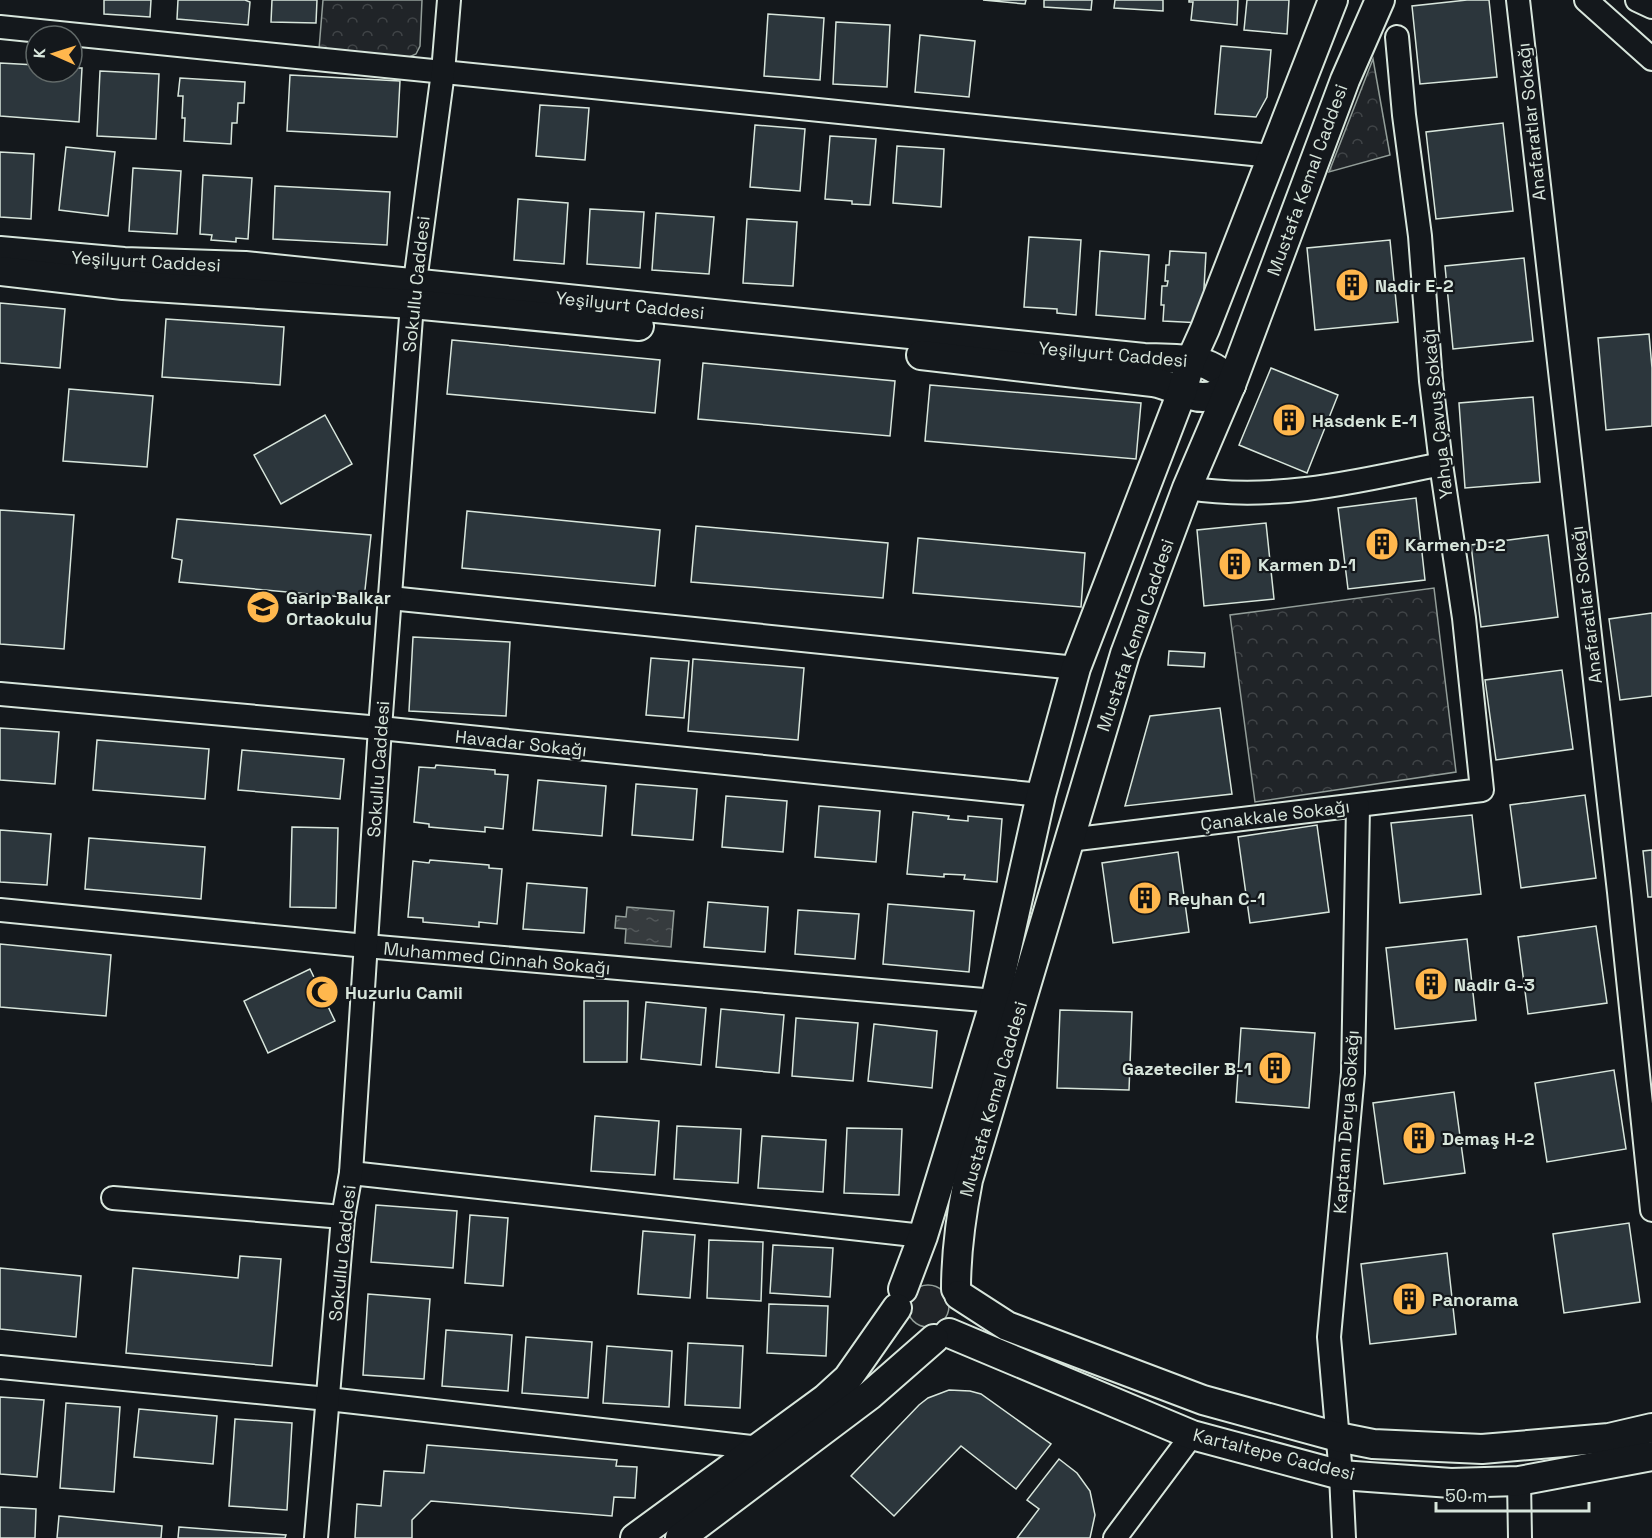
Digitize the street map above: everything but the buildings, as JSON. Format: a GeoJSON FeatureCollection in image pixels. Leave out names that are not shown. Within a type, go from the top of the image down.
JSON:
{"type":"FeatureCollection","features":[{"type":"Feature","properties":{"kind":"main road","name":"Mustafa Kemal Caddesi"},"geometry":{"type":"LineString","coordinates":[[635,1538],[825,1399],[848,1378],[900,1298],[923,1236],[994,1001],[1041,795],[1076,668],[1182,392],[1191,360],[1333,0]]}},
{"type":"Feature","properties":{"kind":"main road","name":"Mustafa Kemal Caddesi"},"geometry":{"type":"LineString","coordinates":[[957,1292],[956,1263],[960,1222],[968,1180],[1125,654],[1187,488],[1231,385],[1344,80],[1380,0]]}},
{"type":"Feature","properties":{"kind":"main road","name":"Yeşilyurt Caddesi"},"geometry":{"type":"LineString","coordinates":[[0,250],[124,262],[245,267],[413,293],[1153,382],[1206,398],[1218,395],[1231,385],[1226,376],[1217,370],[1191,360],[1144,358],[413,293],[123,285],[0,271]]}},
{"type":"Feature","properties":{"kind":"main road"},"geometry":{"type":"LineString","coordinates":[[680,1538],[870,1395],[942,1336],[960,1318],[962,1308],[957,1292],[949,1282],[930,1275],[919,1276],[910,1281],[900,1298],[899,1318],[911,1334],[920,1339],[942,1336]]}},
{"type":"Feature","properties":{"kind":"main road","name":"Kartaltepe Caddesi"},"geometry":{"type":"LineString","coordinates":[[957,1292],[1007,1326],[1203,1400],[1338,1437],[1373,1444],[1482,1449],[1608,1438],[1652,1428]]}},
{"type":"Feature","properties":{"kind":"main road","name":"Kartaltepe Caddesi"},"geometry":{"type":"LineString","coordinates":[[942,1336],[1192,1435],[1341,1475],[1451,1483],[1518,1482],[1652,1456]]}},
{"type":"Feature","properties":{"kind":"street","name":"Sokullu Caddesi"},"geometry":{"type":"LineString","coordinates":[[316,1538],[343,1216],[351,1173],[380,728],[413,293],[443,72],[448,0]]}},
{"type":"Feature","properties":{"kind":"street","name":"Anafaratlar Sokağı"},"geometry":{"type":"LineString","coordinates":[[1518,0],[1619,892],[1652,1209]]}},
{"type":"Feature","properties":{"kind":"street"},"geometry":{"type":"LineString","coordinates":[[1586,0],[1652,59]]}},
{"type":"Feature","properties":{"kind":"street"},"geometry":{"type":"LineString","coordinates":[[1636,0],[1652,7]]}},
{"type":"Feature","properties":{"kind":"street"},"geometry":{"type":"LineString","coordinates":[[0,27],[1272,156]]}},
{"type":"Feature","properties":{"kind":"street","name":"Yahya Çavuş Sokağı"},"geometry":{"type":"LineString","coordinates":[[1397,38],[1404,115],[1420,236],[1431,381],[1464,618],[1482,790]]}},
{"type":"Feature","properties":{"kind":"street"},"geometry":{"type":"LineString","coordinates":[[1187,488],[1264,494],[1330,488],[1441,464]]}},
{"type":"Feature","properties":{"kind":"street"},"geometry":{"type":"LineString","coordinates":[[390,598],[1076,668]]}},
{"type":"Feature","properties":{"kind":"street","name":"Havadar Sokağı"},"geometry":{"type":"LineString","coordinates":[[0,694],[380,728],[1041,795]]}},
{"type":"Feature","properties":{"kind":"street","name":"Çanakkale Sokağı"},"geometry":{"type":"LineString","coordinates":[[1068,840],[1482,790]]}},
{"type":"Feature","properties":{"kind":"street","name":"Kaptanı Derya Sokağı"},"geometry":{"type":"LineString","coordinates":[[1344,1538],[1329,1337],[1353,1073],[1358,806]]}},
{"type":"Feature","properties":{"kind":"street","name":"Muhammed Cinnah Sokağı"},"geometry":{"type":"LineString","coordinates":[[0,910],[366,946],[994,1001]]}},
{"type":"Feature","properties":{"kind":"street"},"geometry":{"type":"LineString","coordinates":[[351,1173],[923,1236]]}},
{"type":"Feature","properties":{"kind":"street"},"geometry":{"type":"LineString","coordinates":[[113,1198],[343,1216]]}},
{"type":"Feature","properties":{"kind":"street"},"geometry":{"type":"LineString","coordinates":[[0,1367],[328,1400],[760,1448]]}},
{"type":"Feature","properties":{"kind":"street"},"geometry":{"type":"LineString","coordinates":[[1115,1538],[1192,1435]]}},
{"type":"Feature","properties":{"kind":"street"},"geometry":{"type":"LineString","coordinates":[[1518,1482],[1520,1538]]}},
{"type":"Feature","properties":{"kind":"green space"},"geometry":{"type":"Polygon","coordinates":[[[323,0],[422,0],[420,46],[416,54],[407,58],[319,49],[323,0]]]}},
{"type":"Feature","properties":{"kind":"green space"},"geometry":{"type":"Polygon","coordinates":[[[1373,59],[1390,155],[1329,172],[1373,59]]]}},
{"type":"Feature","properties":{"kind":"green space"},"geometry":{"type":"Polygon","coordinates":[[[1434,588],[1456,772],[1255,802],[1230,615],[1434,588]]]}},
{"type":"Feature","properties":{"kind":"green space"},"geometry":{"type":"Polygon","coordinates":[[[928,1285],[943,1291],[949,1306],[943,1321],[928,1327],[913,1321],[907,1306],[913,1291],[928,1285]]]}},
{"type":"Feature","properties":{"kind":"water"},"geometry":{"type":"Polygon","coordinates":[[[627,907],[674,911],[671,947],[625,943],[626,929],[615,928],[616,916],[626,917],[627,907]]]}},
{"type":"Feature","properties":{"kind":"place","name":"Nadir E-2"},"geometry":{"type":"Point","coordinates":[1352,285]}},
{"type":"Feature","properties":{"kind":"place","name":"Hasdenk E-1"},"geometry":{"type":"Point","coordinates":[1289,420]}},
{"type":"Feature","properties":{"kind":"place","name":"Karmen D-2"},"geometry":{"type":"Point","coordinates":[1382,544]}},
{"type":"Feature","properties":{"kind":"place","name":"Karmen D-1"},"geometry":{"type":"Point","coordinates":[1235,564]}},
{"type":"Feature","properties":{"kind":"place","name":"Garip Balkar Ortaokulu"},"geometry":{"type":"Point","coordinates":[263,607]}},
{"type":"Feature","properties":{"kind":"place","name":"Reyhan C-1"},"geometry":{"type":"Point","coordinates":[1145,898]}},
{"type":"Feature","properties":{"kind":"place","name":"Nadir G-3"},"geometry":{"type":"Point","coordinates":[1431,984]}},
{"type":"Feature","properties":{"kind":"place","name":"Huzurlu Camii"},"geometry":{"type":"Point","coordinates":[322,992]}},
{"type":"Feature","properties":{"kind":"place","name":"Gazeteciler B-1"},"geometry":{"type":"Point","coordinates":[1275,1068]}},
{"type":"Feature","properties":{"kind":"place","name":"Demaş H-2"},"geometry":{"type":"Point","coordinates":[1419,1138]}},
{"type":"Feature","properties":{"kind":"place","name":"Panorama"},"geometry":{"type":"Point","coordinates":[1409,1299]}}]}
